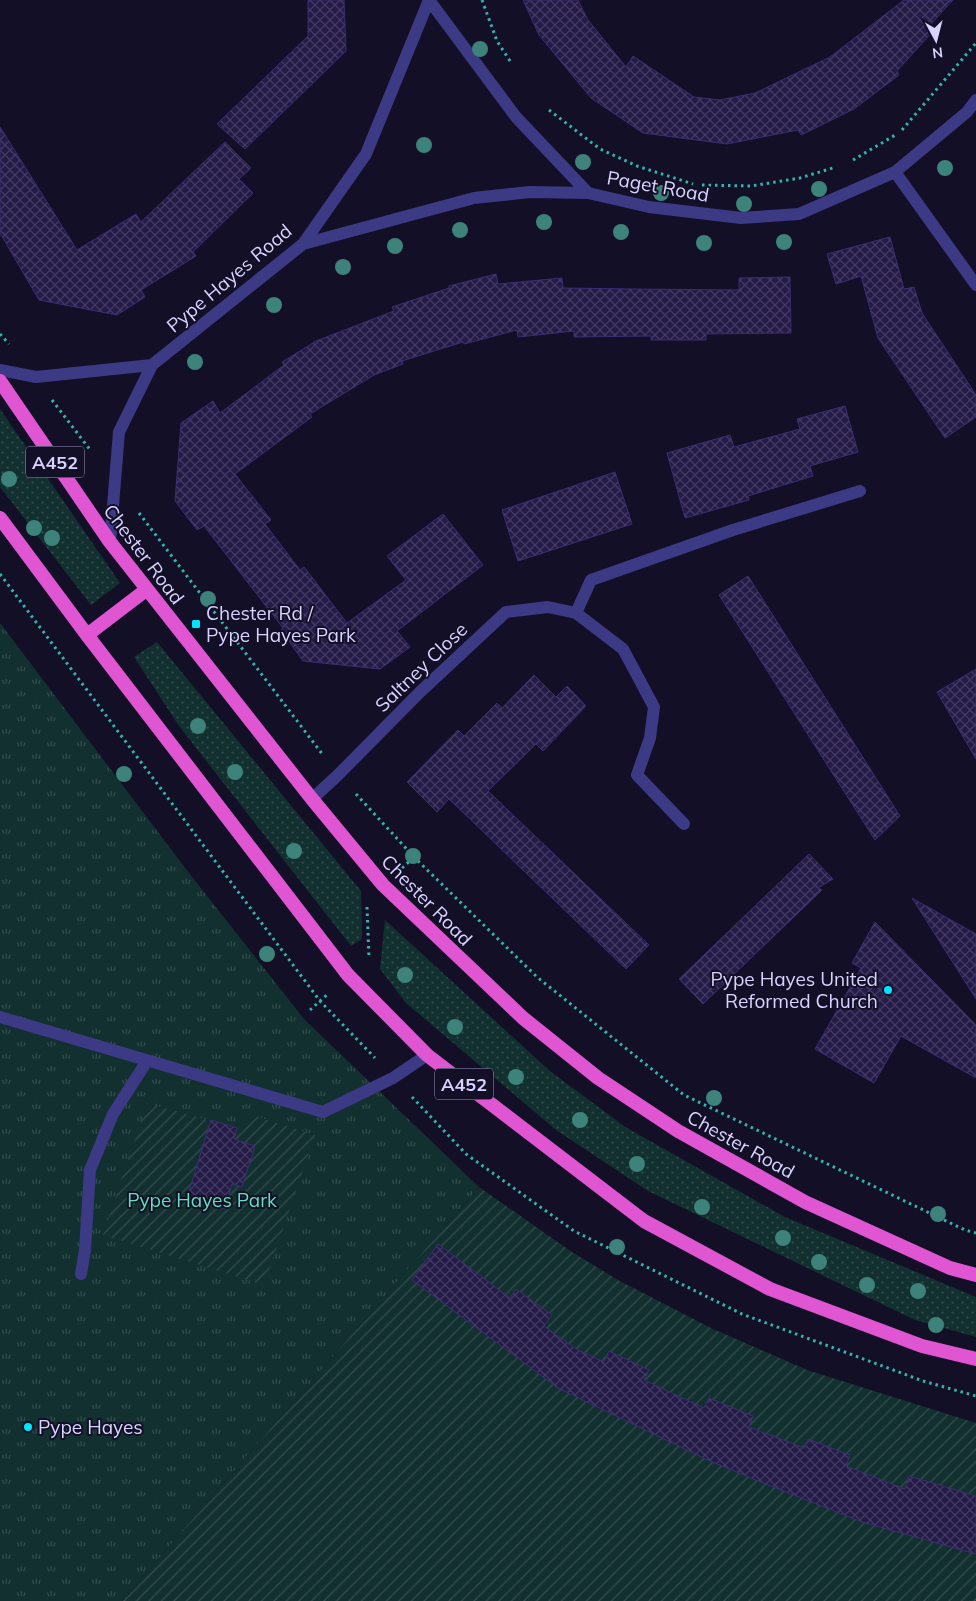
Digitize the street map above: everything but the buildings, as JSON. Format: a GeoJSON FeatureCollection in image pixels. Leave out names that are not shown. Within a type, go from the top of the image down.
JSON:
{"type":"FeatureCollection","features":[{"type":"Feature","properties":{"kind":"highway","name":"Chester Road"},"geometry":{"type":"LineString","coordinates":[[0,381],[110,542],[312,800],[383,885],[522,1018],[598,1078],[678,1131],[805,1202],[950,1268],[976,1275]]}},
{"type":"Feature","properties":{"kind":"highway","name":"A452"},"geometry":{"type":"LineString","coordinates":[[0,518],[87,635],[348,975],[427,1055],[644,1222],[770,1289],[922,1346],[976,1359]]}},
{"type":"Feature","properties":{"kind":"highway"},"geometry":{"type":"LineString","coordinates":[[87,635],[146,590]]}},
{"type":"Feature","properties":{"kind":"street","name":"Pype Hayes Road"},"geometry":{"type":"LineString","coordinates":[[429,0],[516,117],[588,193]]}},
{"type":"Feature","properties":{"kind":"street","name":"Pype Hayes Road"},"geometry":{"type":"LineString","coordinates":[[110,542],[119,432],[152,365],[302,244],[366,154],[429,0]]}},
{"type":"Feature","properties":{"kind":"street","name":"Paget Road"},"geometry":{"type":"LineString","coordinates":[[302,244],[474,198],[530,192],[588,193],[649,207],[741,218],[799,214],[895,172],[966,112],[976,100]]}},
{"type":"Feature","properties":{"kind":"street"},"geometry":{"type":"LineString","coordinates":[[895,172],[976,286]]}},
{"type":"Feature","properties":{"kind":"street"},"geometry":{"type":"LineString","coordinates":[[0,370],[36,377],[152,365]]}},
{"type":"Feature","properties":{"kind":"street"},"geometry":{"type":"LineString","coordinates":[[576,612],[591,580],[733,530],[860,491]]}},
{"type":"Feature","properties":{"kind":"street","name":"Saltney Close"},"geometry":{"type":"LineString","coordinates":[[312,800],[420,692],[506,612],[548,606],[576,612],[622,649],[654,707],[650,738],[637,775],[684,824]]}},
{"type":"Feature","properties":{"kind":"street"},"geometry":{"type":"LineString","coordinates":[[0,1018],[323,1112],[393,1078],[427,1055]]}},
{"type":"Feature","properties":{"kind":"street"},"geometry":{"type":"LineString","coordinates":[[81,1274],[85,1250],[90,1170],[113,1114],[147,1061]]}},
{"type":"Feature","properties":{"kind":"path"},"geometry":{"type":"LineString","coordinates":[[482,0],[497,41],[515,69]]}},
{"type":"Feature","properties":{"kind":"path"},"geometry":{"type":"LineString","coordinates":[[542,105],[600,149],[637,166],[695,184],[751,186],[800,178],[845,164],[899,132],[976,43]]}},
{"type":"Feature","properties":{"kind":"path"},"geometry":{"type":"LineString","coordinates":[[0,334],[36,377],[89,450],[116,479],[142,517],[338,775],[414,857],[538,977],[684,1096],[956,1226],[976,1233]]}},
{"type":"Feature","properties":{"kind":"path"},"geometry":{"type":"LineString","coordinates":[[0,574],[320,1001],[393,1078]]}},
{"type":"Feature","properties":{"kind":"path"},"geometry":{"type":"LineString","coordinates":[[310,1010],[348,975],[369,960],[366,902],[414,857]]}},
{"type":"Feature","properties":{"kind":"green space"},"geometry":{"type":"Polygon","coordinates":[[[0,409],[120,583],[91,605],[0,487],[0,409]]]}},
{"type":"Feature","properties":{"kind":"green space","name":"Pype Hayes Park"},"geometry":{"type":"Polygon","coordinates":[[[0,623],[189,873],[304,1019],[479,1187],[122,1601],[0,1601],[0,623]]]}},
{"type":"Feature","properties":{"kind":"green space"},"geometry":{"type":"Polygon","coordinates":[[[157,642],[361,891],[362,939],[351,946],[179,726],[134,657],[157,642]]]}},
{"type":"Feature","properties":{"kind":"green space"},"geometry":{"type":"Polygon","coordinates":[[[385,920],[551,1072],[627,1128],[785,1217],[976,1297],[976,1337],[915,1320],[648,1191],[556,1130],[406,1003],[380,969],[385,920]]]}},
{"type":"Feature","properties":{"kind":"green space"},"geometry":{"type":"Polygon","coordinates":[[[147,1103],[244,1129],[249,1114],[315,1135],[264,1285],[103,1235],[147,1103]]]}},
{"type":"Feature","properties":{"kind":"green space"},"geometry":{"type":"Polygon","coordinates":[[[479,1187],[572,1252],[618,1280],[711,1328],[807,1370],[976,1423],[976,1601],[122,1601],[479,1187]]]}},
{"type":"Feature","properties":{"kind":"place","name":"Chester Rd / Pype Hayes Park"},"geometry":{"type":"Point","coordinates":[196,624]}},
{"type":"Feature","properties":{"kind":"place","name":"Pype Hayes United Reformed Church"},"geometry":{"type":"Point","coordinates":[888,990]}},
{"type":"Feature","properties":{"kind":"place","name":"Pype Hayes"},"geometry":{"type":"Point","coordinates":[28,1427]}}]}
